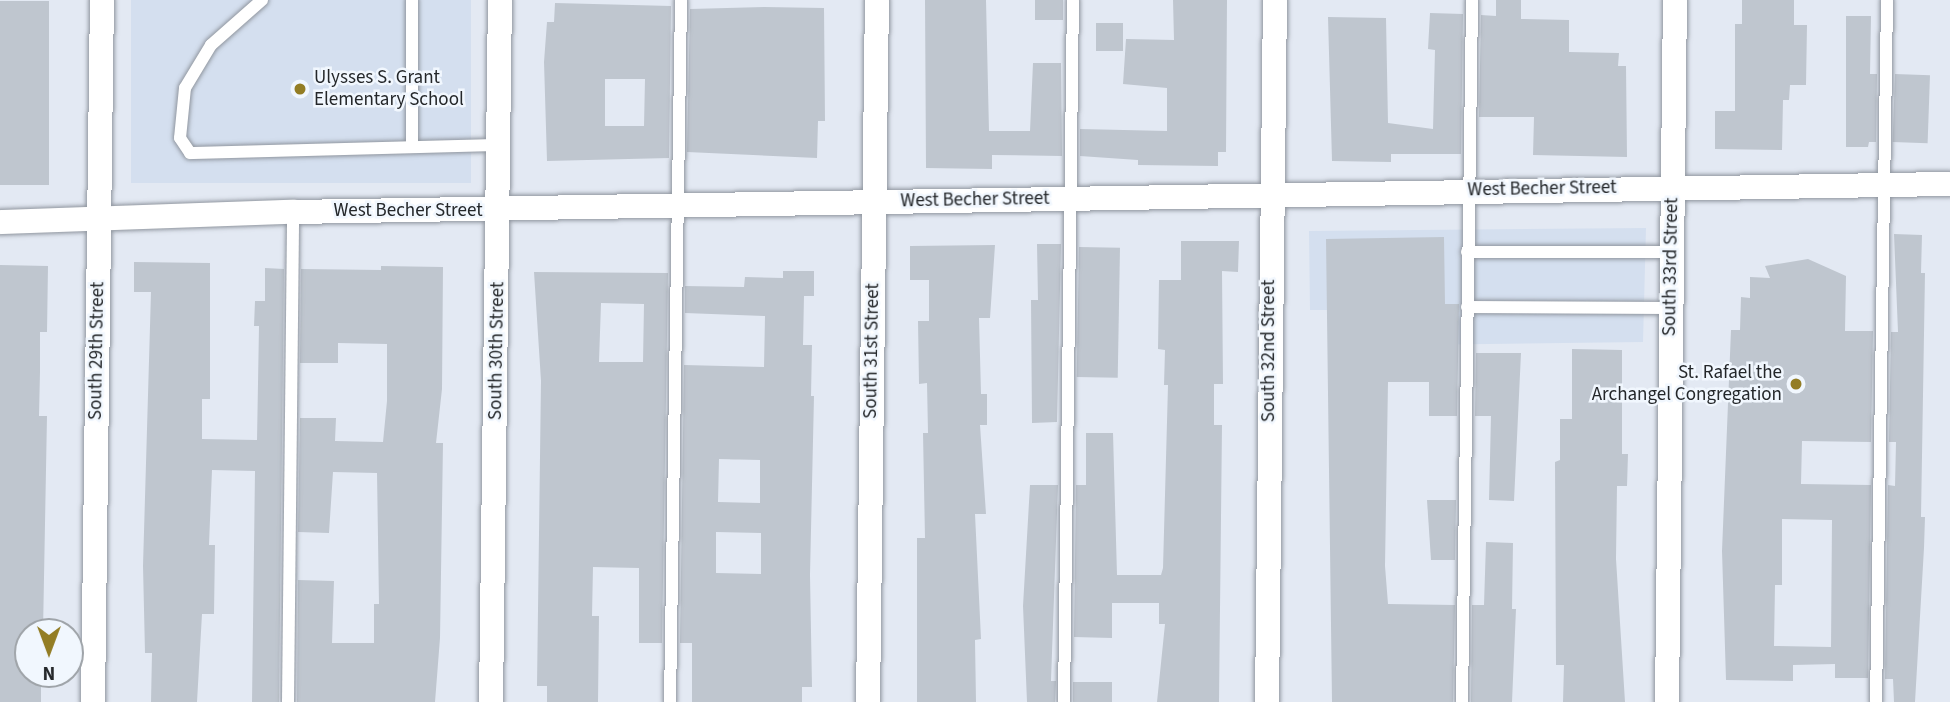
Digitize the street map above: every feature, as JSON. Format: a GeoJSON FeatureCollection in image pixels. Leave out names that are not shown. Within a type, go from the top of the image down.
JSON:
{"type":"FeatureCollection","features":[{"type":"Feature","properties":{"kind":"street","name":"South 29th Street"},"geometry":{"type":"LineString","coordinates":[[93,702],[102,0]]}},
{"type":"Feature","properties":{"kind":"street","name":"South 30th Street"},"geometry":{"type":"LineString","coordinates":[[491,702],[500,0]]}},
{"type":"Feature","properties":{"kind":"street","name":"South 31st Street"},"geometry":{"type":"LineString","coordinates":[[868,702],[877,0]]}},
{"type":"Feature","properties":{"kind":"street","name":"South 32nd Street"},"geometry":{"type":"LineString","coordinates":[[1267,702],[1270,194],[1275,0]]}},
{"type":"Feature","properties":{"kind":"street","name":"South 33rd Street"},"geometry":{"type":"LineString","coordinates":[[1667,702],[1675,0]]}},
{"type":"Feature","properties":{"kind":"street","name":"West Becher Street"},"geometry":{"type":"LineString","coordinates":[[0,222],[293,212],[1468,189],[1950,184]]}},
{"type":"Feature","properties":{"kind":"lane"},"geometry":{"type":"LineString","coordinates":[[262,0],[211,45],[185,88],[180,138],[190,153],[499,145]]}},
{"type":"Feature","properties":{"kind":"lane"},"geometry":{"type":"LineString","coordinates":[[412,0],[412,146]]}},
{"type":"Feature","properties":{"kind":"lane"},"geometry":{"type":"LineString","coordinates":[[670,702],[681,0]]}},
{"type":"Feature","properties":{"kind":"lane"},"geometry":{"type":"LineString","coordinates":[[1064,702],[1073,0]]}},
{"type":"Feature","properties":{"kind":"lane"},"geometry":{"type":"LineString","coordinates":[[1462,702],[1472,0]]}},
{"type":"Feature","properties":{"kind":"lane"},"geometry":{"type":"LineString","coordinates":[[1876,702],[1887,0]]}},
{"type":"Feature","properties":{"kind":"lane"},"geometry":{"type":"LineString","coordinates":[[288,702],[293,212]]}},
{"type":"Feature","properties":{"kind":"lane"},"geometry":{"type":"LineString","coordinates":[[1467,252],[1671,252]]}},
{"type":"Feature","properties":{"kind":"lane"},"geometry":{"type":"LineString","coordinates":[[1467,307],[1670,308]]}},
{"type":"Feature","properties":{"kind":"shaded area","name":"Ulysses S. Grant Elementary School"},"geometry":{"type":"Polygon","coordinates":[[[131,0],[471,0],[471,183],[131,183],[131,0]]]}},
{"type":"Feature","properties":{"kind":"shaded area"},"geometry":{"type":"Polygon","coordinates":[[[1646,228],[1643,342],[1412,345],[1412,310],[1310,310],[1309,231],[1646,228]]]}},
{"type":"Feature","properties":{"kind":"building"},"geometry":{"type":"Polygon","coordinates":[[[925,0],[986,0],[989,131],[1030,131],[1033,63],[1061,63],[1062,156],[992,155],[992,169],[926,168],[925,0]]]}},
{"type":"Feature","properties":{"kind":"building"},"geometry":{"type":"Polygon","coordinates":[[[1035,0],[1063,0],[1063,20],[1035,20],[1035,0]]]}},
{"type":"Feature","properties":{"kind":"building"},"geometry":{"type":"Polygon","coordinates":[[[1173,0],[1227,0],[1226,152],[1218,152],[1218,166],[1138,165],[1138,160],[1080,156],[1080,129],[1167,131],[1167,88],[1123,84],[1126,39],[1174,40],[1173,0]]]}},
{"type":"Feature","properties":{"kind":"building"},"geometry":{"type":"Polygon","coordinates":[[[1496,0],[1521,0],[1521,19],[1569,20],[1569,52],[1619,53],[1618,66],[1626,66],[1627,157],[1533,155],[1534,117],[1479,117],[1481,15],[1496,16],[1496,0]]]}},
{"type":"Feature","properties":{"kind":"building"},"geometry":{"type":"Polygon","coordinates":[[[1742,0],[1794,0],[1794,25],[1807,25],[1806,85],[1790,85],[1789,100],[1783,100],[1782,150],[1715,149],[1715,111],[1735,111],[1735,24],[1742,24],[1742,0]]]}},
{"type":"Feature","properties":{"kind":"building"},"geometry":{"type":"Polygon","coordinates":[[[0,1],[49,1],[49,185],[0,185],[0,1]]]}},
{"type":"Feature","properties":{"kind":"building"},"geometry":{"type":"Polygon","coordinates":[[[555,3],[671,6],[669,158],[547,161],[544,62],[547,22],[554,22],[555,3]],[[605,79],[605,126],[644,126],[645,79],[605,79]]]}},
{"type":"Feature","properties":{"kind":"building"},"geometry":{"type":"Polygon","coordinates":[[[824,8],[825,121],[818,121],[817,158],[687,152],[690,9],[824,8]]]}},
{"type":"Feature","properties":{"kind":"building"},"geometry":{"type":"Polygon","coordinates":[[[1430,13],[1463,14],[1461,154],[1391,154],[1391,162],[1332,161],[1328,17],[1386,18],[1388,123],[1433,129],[1435,50],[1428,49],[1430,13]]]}},
{"type":"Feature","properties":{"kind":"building"},"geometry":{"type":"Polygon","coordinates":[[[1846,16],[1871,16],[1870,74],[1877,74],[1876,142],[1869,142],[1868,147],[1846,147],[1846,16]]]}},
{"type":"Feature","properties":{"kind":"building"},"geometry":{"type":"Polygon","coordinates":[[[1096,23],[1123,23],[1123,51],[1096,51],[1096,23]]]}},
{"type":"Feature","properties":{"kind":"building"},"geometry":{"type":"Polygon","coordinates":[[[1895,74],[1930,75],[1928,143],[1893,142],[1895,74]]]}},
{"type":"Feature","properties":{"kind":"building"},"geometry":{"type":"Polygon","coordinates":[[[1894,234],[1922,235],[1921,273],[1925,273],[1921,517],[1925,517],[1915,702],[1894,702],[1893,679],[1885,679],[1888,485],[1895,486],[1896,442],[1889,442],[1891,332],[1898,332],[1894,234]]]}},
{"type":"Feature","properties":{"kind":"building"},"geometry":{"type":"Polygon","coordinates":[[[1444,237],[1445,304],[1459,304],[1457,416],[1429,416],[1429,382],[1388,382],[1385,566],[1388,604],[1455,605],[1453,702],[1332,702],[1326,239],[1444,237]]]}},
{"type":"Feature","properties":{"kind":"building"},"geometry":{"type":"Polygon","coordinates":[[[1181,241],[1239,241],[1238,272],[1222,271],[1223,384],[1214,384],[1214,425],[1222,425],[1219,702],[1157,702],[1165,624],[1159,624],[1159,603],[1112,603],[1112,638],[1074,637],[1076,485],[1086,485],[1086,433],[1113,433],[1117,575],[1161,575],[1163,568],[1168,385],[1164,385],[1165,350],[1158,349],[1159,280],[1181,280],[1181,241]]]}},
{"type":"Feature","properties":{"kind":"building"},"geometry":{"type":"Polygon","coordinates":[[[1037,244],[1061,244],[1057,422],[1032,423],[1031,300],[1038,300],[1037,244]]]}},
{"type":"Feature","properties":{"kind":"building"},"geometry":{"type":"Polygon","coordinates":[[[995,245],[990,318],[979,318],[981,394],[987,394],[987,425],[980,425],[986,514],[975,514],[981,639],[975,640],[976,702],[917,702],[917,538],[925,538],[923,433],[928,433],[927,383],[919,384],[918,321],[929,321],[929,280],[910,280],[910,246],[995,245]]]}},
{"type":"Feature","properties":{"kind":"building"},"geometry":{"type":"Polygon","coordinates":[[[1079,247],[1120,248],[1118,378],[1077,377],[1079,247]]]}},
{"type":"Feature","properties":{"kind":"building"},"geometry":{"type":"Polygon","coordinates":[[[1808,259],[1846,276],[1845,331],[1873,331],[1871,442],[1802,441],[1801,484],[1871,485],[1868,678],[1835,678],[1835,664],[1793,665],[1793,681],[1726,680],[1722,551],[1731,330],[1740,330],[1741,297],[1750,298],[1750,277],[1770,278],[1765,266],[1808,259]],[[1782,519],[1782,585],[1775,585],[1774,646],[1831,647],[1832,520],[1782,519]]]}},
{"type":"Feature","properties":{"kind":"building"},"geometry":{"type":"Polygon","coordinates":[[[134,262],[210,263],[210,399],[202,399],[202,439],[257,440],[259,326],[254,326],[255,301],[265,301],[265,268],[284,269],[279,702],[252,702],[255,471],[212,470],[209,545],[215,545],[214,614],[202,614],[197,702],[151,702],[152,653],[145,653],[143,566],[151,292],[134,292],[134,262]]]}},
{"type":"Feature","properties":{"kind":"building"},"geometry":{"type":"Polygon","coordinates":[[[0,265],[48,266],[47,332],[40,332],[39,416],[47,416],[43,618],[14,618],[14,688],[41,688],[41,702],[0,702],[0,265]]]}},
{"type":"Feature","properties":{"kind":"building"},"geometry":{"type":"Polygon","coordinates":[[[381,266],[443,267],[442,389],[436,443],[443,443],[440,638],[435,702],[297,702],[298,580],[334,581],[332,643],[374,643],[374,604],[379,604],[377,473],[333,472],[329,533],[298,532],[300,418],[336,418],[335,441],[383,442],[387,401],[387,344],[338,343],[338,363],[300,363],[301,269],[381,270],[381,266]]]}},
{"type":"Feature","properties":{"kind":"building"},"geometry":{"type":"Polygon","coordinates":[[[783,271],[814,271],[814,296],[804,296],[803,345],[812,345],[811,396],[814,396],[810,575],[812,687],[802,687],[802,702],[692,702],[692,643],[680,643],[684,365],[764,367],[765,316],[685,313],[685,286],[744,287],[745,277],[783,278],[783,271]],[[719,459],[718,502],[760,503],[760,460],[719,459]],[[716,532],[716,573],[761,574],[761,533],[716,532]]]}},
{"type":"Feature","properties":{"kind":"building"},"geometry":{"type":"Polygon","coordinates":[[[534,272],[668,273],[662,643],[639,643],[639,568],[593,567],[592,616],[599,616],[598,702],[547,702],[547,686],[537,686],[541,381],[534,272]],[[601,303],[599,362],[643,362],[644,304],[601,303]]]}},
{"type":"Feature","properties":{"kind":"building"},"geometry":{"type":"Polygon","coordinates":[[[1572,349],[1622,350],[1622,454],[1628,454],[1627,486],[1617,486],[1616,559],[1625,702],[1563,702],[1564,665],[1556,665],[1555,462],[1560,460],[1560,419],[1572,419],[1572,349]]]}},
{"type":"Feature","properties":{"kind":"building"},"geometry":{"type":"Polygon","coordinates":[[[1476,353],[1521,353],[1514,501],[1489,500],[1491,416],[1475,416],[1476,353]]]}},
{"type":"Feature","properties":{"kind":"building"},"geometry":{"type":"Polygon","coordinates":[[[1030,485],[1058,485],[1051,681],[1056,681],[1055,702],[1027,702],[1023,606],[1030,485]]]}},
{"type":"Feature","properties":{"kind":"building"},"geometry":{"type":"Polygon","coordinates":[[[1427,500],[1456,500],[1455,560],[1431,560],[1427,500]]]}},
{"type":"Feature","properties":{"kind":"building"},"geometry":{"type":"Polygon","coordinates":[[[1486,542],[1513,543],[1512,609],[1516,609],[1512,702],[1471,702],[1472,605],[1484,605],[1486,542]]]}},
{"type":"Feature","properties":{"kind":"building"},"geometry":{"type":"Polygon","coordinates":[[[1073,682],[1112,682],[1112,702],[1073,702],[1073,682]]]}},
{"type":"Feature","properties":{"kind":"place","name":"Ulysses S. Grant Elementary School"},"geometry":{"type":"Point","coordinates":[300,89]}},
{"type":"Feature","properties":{"kind":"place","name":"St. Rafael the Archangel Congregation"},"geometry":{"type":"Point","coordinates":[1796,384]}}]}
